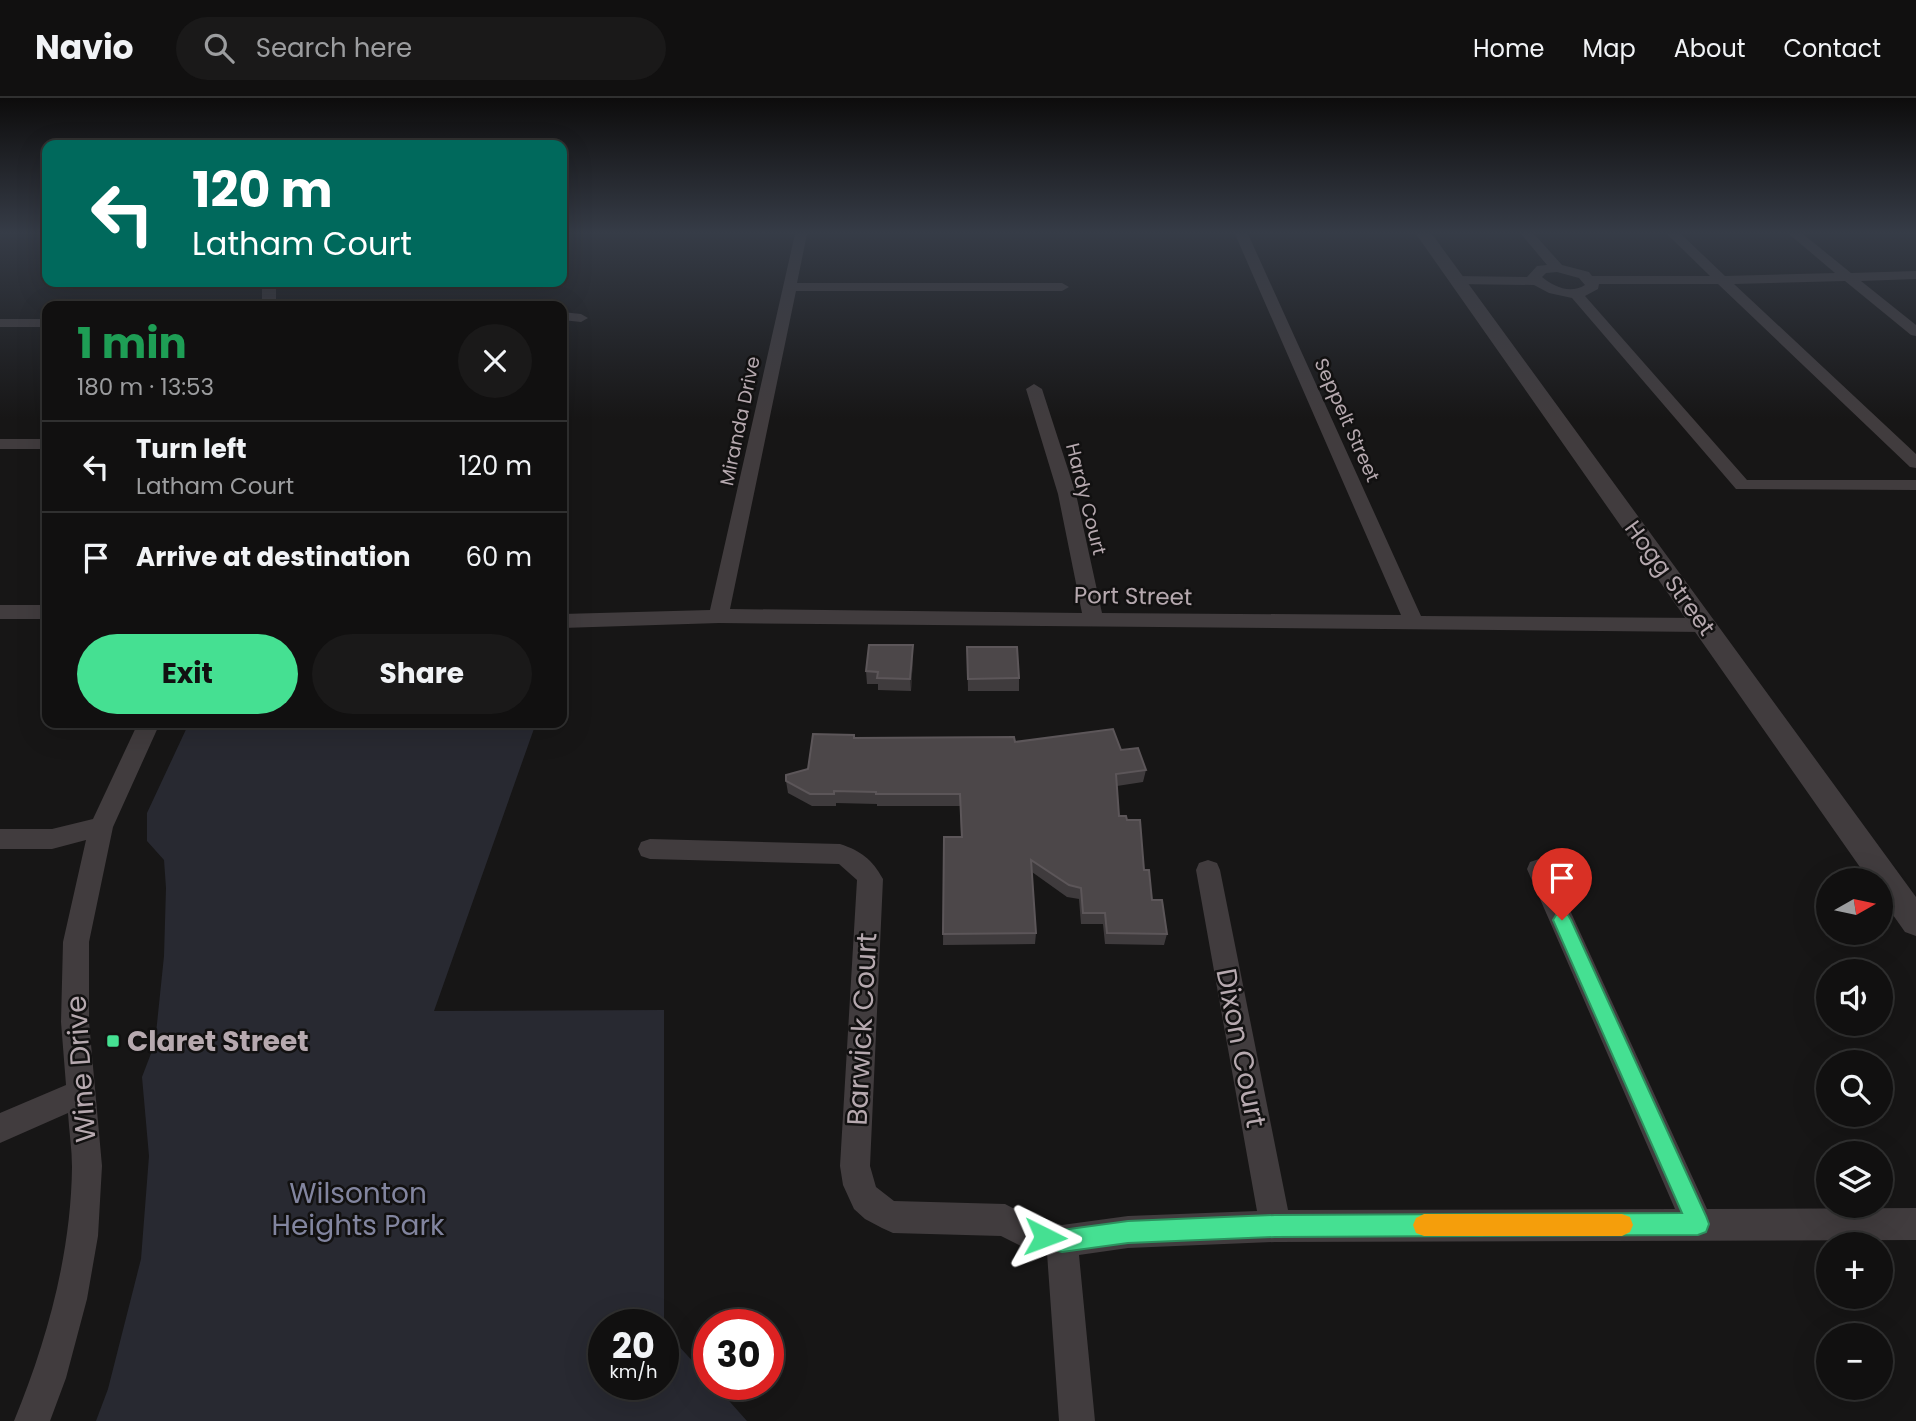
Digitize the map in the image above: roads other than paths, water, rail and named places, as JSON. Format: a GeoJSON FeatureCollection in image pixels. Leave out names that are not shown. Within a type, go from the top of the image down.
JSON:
{"type":"FeatureCollection","features":[{"type":"Feature","properties":{"kind":"street","name":"Miranda Drive"},"geometry":{"type":"LineString","coordinates":[[719,616],[789,296]]}},
{"type":"Feature","properties":{"kind":"street","name":"Seppelt Street"},"geometry":{"type":"LineString","coordinates":[[1268,296],[1414,623]]}},
{"type":"Feature","properties":{"kind":"street","name":"Hogg Street"},"geometry":{"type":"LineString","coordinates":[[1468,296],[1916,922]]}},
{"type":"Feature","properties":{"kind":"street"},"geometry":{"type":"LineString","coordinates":[[1577,296],[1742,485],[1916,485]]}},
{"type":"Feature","properties":{"kind":"street"},"geometry":{"type":"LineString","coordinates":[[1739,296],[1916,463]]}},
{"type":"Feature","properties":{"kind":"street"},"geometry":{"type":"LineString","coordinates":[[1872,296],[1916,332]]}},
{"type":"Feature","properties":{"kind":"street"},"geometry":{"type":"LineString","coordinates":[[567,317],[581,318]]}},
{"type":"Feature","properties":{"kind":"street"},"geometry":{"type":"LineString","coordinates":[[0,323],[42,323]]}},
{"type":"Feature","properties":{"kind":"street","name":"Hardy Court"},"geometry":{"type":"LineString","coordinates":[[1034,389],[1067,494],[1093,620]]}},
{"type":"Feature","properties":{"kind":"street"},"geometry":{"type":"LineString","coordinates":[[0,444],[42,444]]}},
{"type":"Feature","properties":{"kind":"street"},"geometry":{"type":"LineString","coordinates":[[0,612],[42,612]]}},
{"type":"Feature","properties":{"kind":"street","name":"Port Street"},"geometry":{"type":"LineString","coordinates":[[567,621],[719,616],[1703,625]]}},
{"type":"Feature","properties":{"kind":"street","name":"Wine Drive"},"geometry":{"type":"LineString","coordinates":[[32,1421],[49,1378],[71,1299],[82,1236],[88,1166],[75,1022],[76,942],[101,827],[147,728]]}},
{"type":"Feature","properties":{"kind":"street"},"geometry":{"type":"LineString","coordinates":[[0,839],[52,839],[101,827]]}},
{"type":"Feature","properties":{"kind":"street","name":"Barwick Court"},"geometry":{"type":"LineString","coordinates":[[650,849],[840,854],[863,866],[870,878],[855,1166],[863,1198],[877,1210],[893,1217],[920,1220],[1005,1220],[1027,1233],[1062,1241]]}},
{"type":"Feature","properties":{"kind":"street"},"geometry":{"type":"LineString","coordinates":[[1539,869],[1698,1224]]}},
{"type":"Feature","properties":{"kind":"street","name":"Dixon Court"},"geometry":{"type":"LineString","coordinates":[[1208,870],[1275,1226]]}},
{"type":"Feature","properties":{"kind":"street"},"geometry":{"type":"LineString","coordinates":[[0,1128],[81,1093]]}},
{"type":"Feature","properties":{"kind":"street"},"geometry":{"type":"LineString","coordinates":[[1077,1421],[1062,1241],[1128,1232],[1275,1226],[1916,1224]]}},
{"type":"Feature","properties":{"kind":"place","name":"Claret Street"},"geometry":{"type":"Point","coordinates":[113,1041]}},
{"type":"Feature","properties":{"kind":"park label","name":"Wilsonton Heights Park"},"geometry":{"type":"Point","coordinates":[358,1209]}}]}
